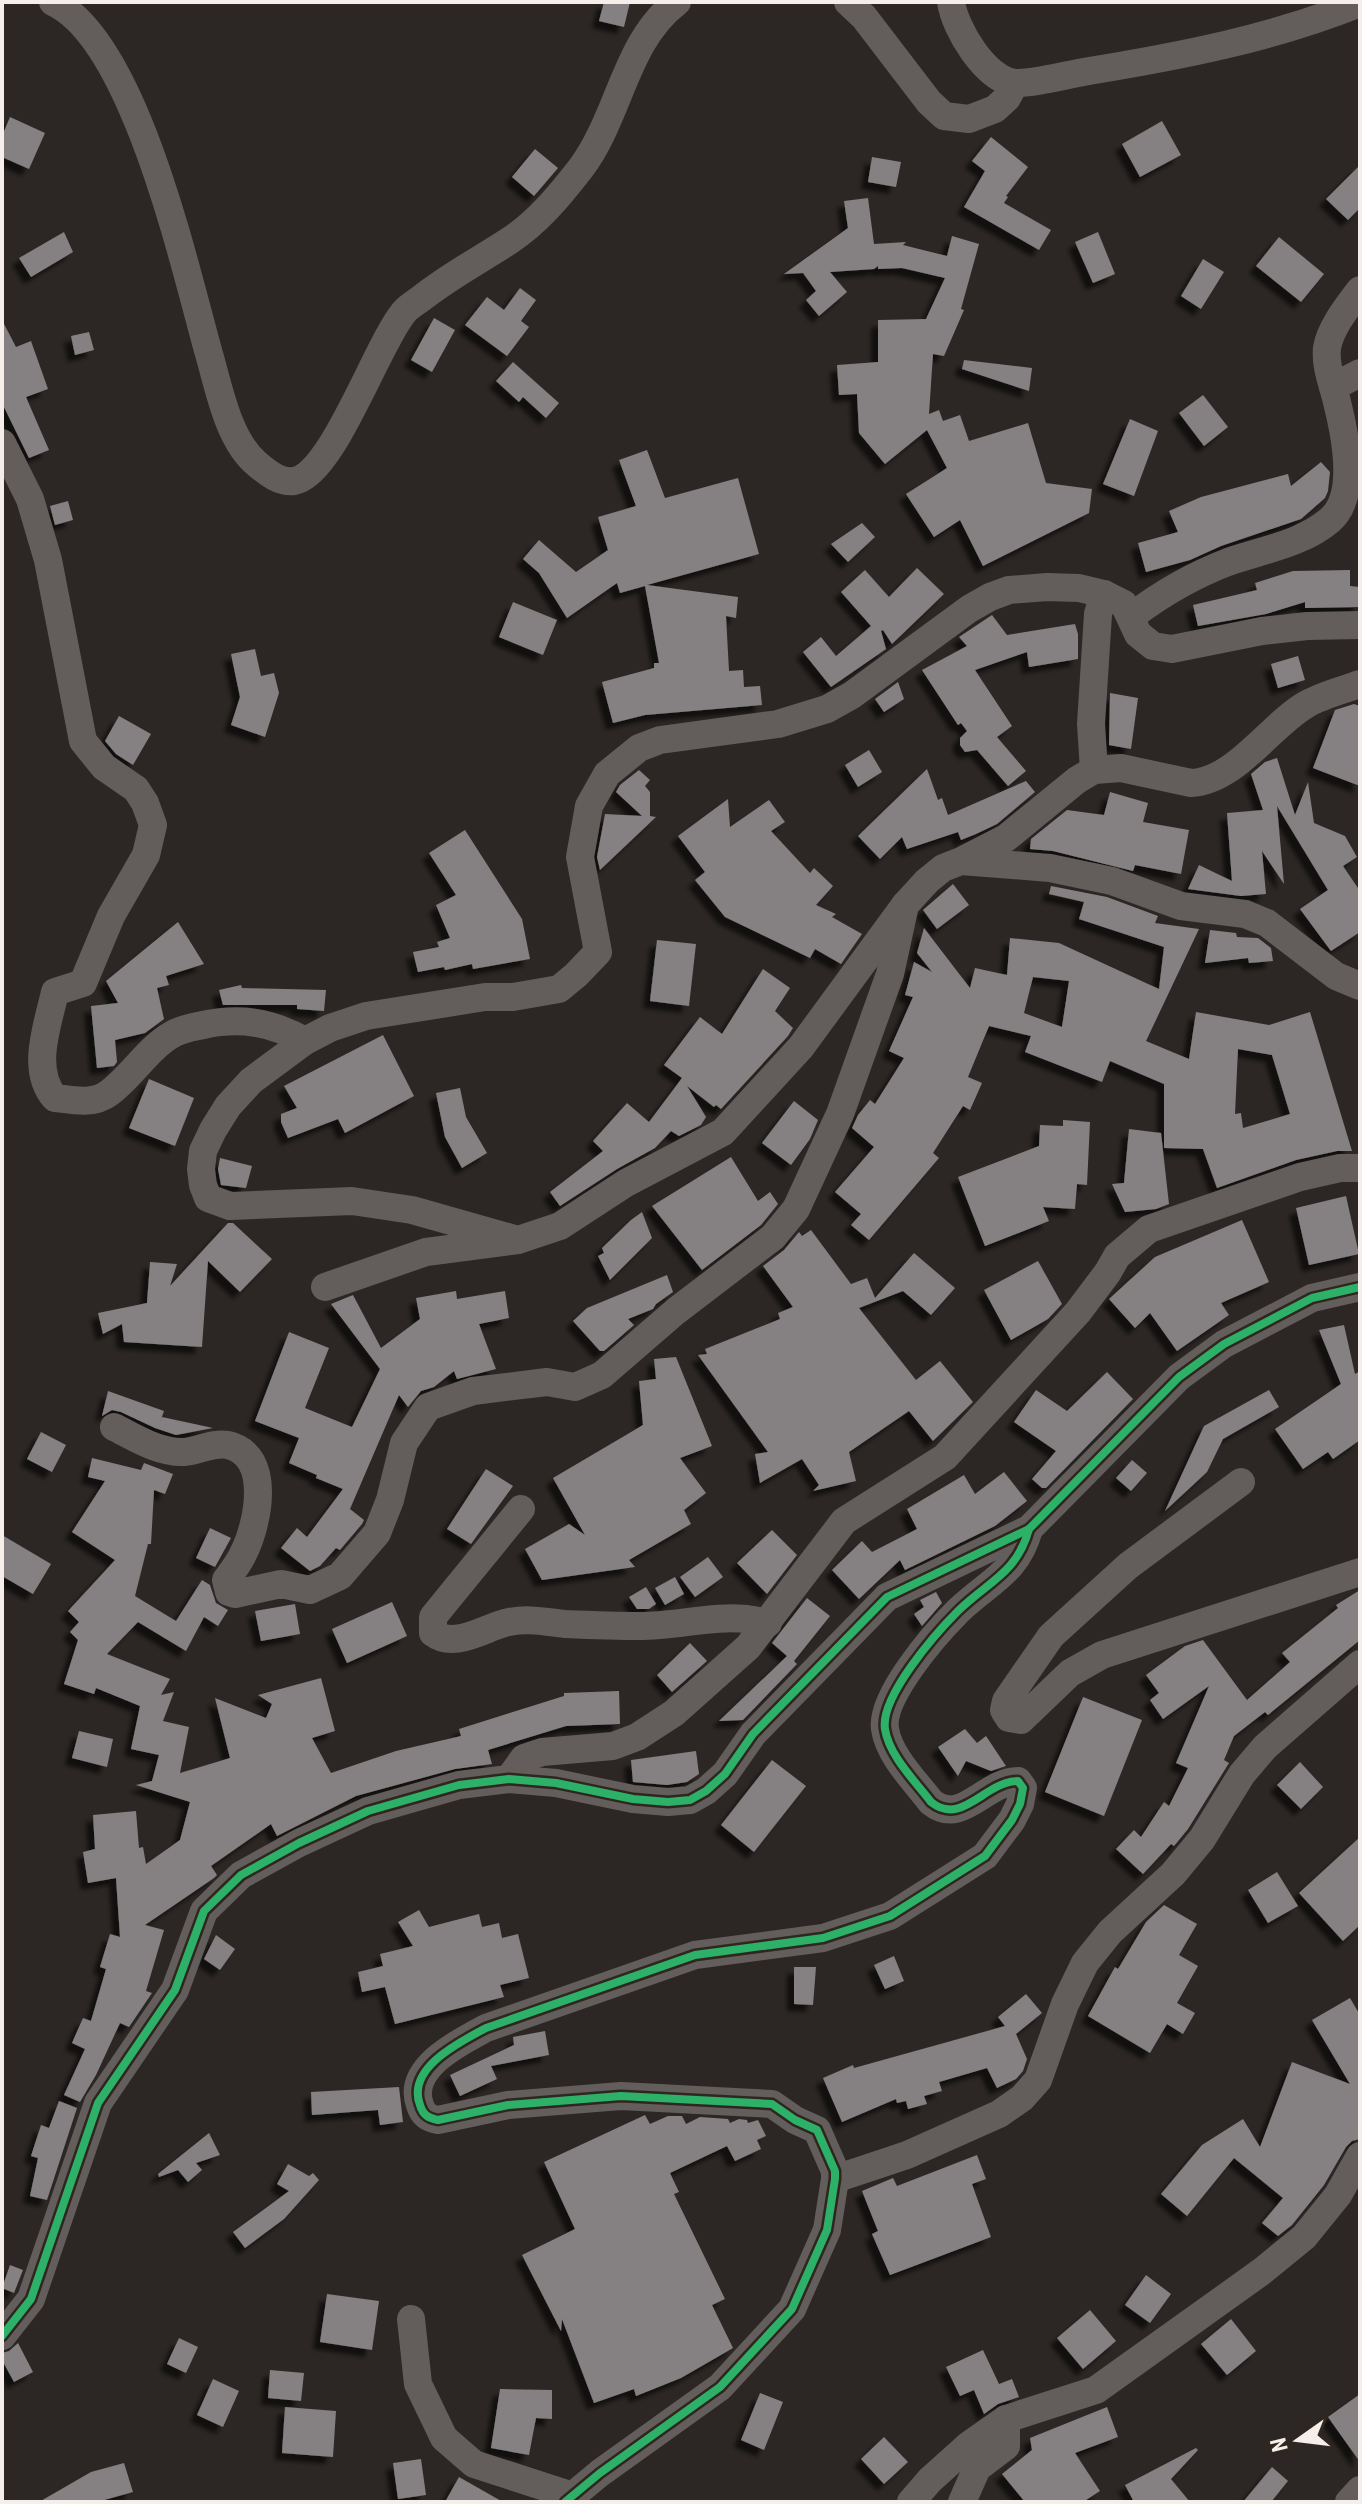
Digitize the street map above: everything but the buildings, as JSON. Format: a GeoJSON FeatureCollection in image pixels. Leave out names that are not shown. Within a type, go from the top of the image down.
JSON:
{"type":"FeatureCollection","features":[{"type":"Feature","properties":{"kind":"street"},"geometry":{"type":"LineString","coordinates":[[53,2],[69,9],[100,43],[134,111],[161,181],[227,419],[252,460],[272,476],[293,481],[312,473],[336,437],[404,312],[453,273],[510,240],[534,222],[583,165],[614,106],[643,37],[660,14],[677,2]]}},
{"type":"Feature","properties":{"kind":"street"},"geometry":{"type":"LineString","coordinates":[[848,2],[864,17],[929,102],[944,116],[969,119],[995,109],[1007,98],[1015,83]]}},
{"type":"Feature","properties":{"kind":"street"},"geometry":{"type":"LineString","coordinates":[[951,2],[967,45],[989,69],[1015,83],[1141,63],[1249,40],[1360,3]]}},
{"type":"Feature","properties":{"kind":"street"},"geometry":{"type":"LineString","coordinates":[[1132,616],[1200,574],[1290,541],[1332,518],[1343,502],[1347,484],[1345,448],[1327,367],[1327,345],[1360,290]]}},
{"type":"Feature","properties":{"kind":"street"},"geometry":{"type":"LineString","coordinates":[[1333,387],[1360,373]]}},
{"type":"Feature","properties":{"kind":"street"},"geometry":{"type":"LineString","coordinates":[[2,443],[30,499],[48,560],[83,741],[104,767],[136,789],[153,825],[146,855],[111,916],[83,983],[55,992],[43,1043],[47,1090],[55,1098],[86,1101],[108,1094],[173,1034],[223,1021],[264,1023],[286,1030],[305,1041]]}},
{"type":"Feature","properties":{"kind":"street"},"geometry":{"type":"LineString","coordinates":[[518,1240],[412,1210],[352,1201],[239,1206],[219,1204],[208,1198],[203,1185],[203,1151],[228,1106],[251,1081],[305,1041],[330,1028],[366,1016],[559,989],[576,975],[598,952],[580,857],[589,806],[607,774],[639,748],[660,740],[778,724],[827,709],[852,695],[969,609],[1009,590],[1079,588],[1104,594],[1124,604],[1138,634],[1153,646],[1172,649],[1262,631],[1360,625]]}},
{"type":"Feature","properties":{"kind":"street"},"geometry":{"type":"LineString","coordinates":[[1094,770],[1091,724],[1098,614],[1104,594]]}},
{"type":"Feature","properties":{"kind":"street"},"geometry":{"type":"LineString","coordinates":[[325,1287],[426,1252],[518,1240],[560,1226],[626,1183],[723,1132],[801,1047],[905,905],[935,874],[1006,838],[1077,780],[1094,770],[1121,768],[1202,783],[1234,765],[1308,703],[1360,684]]}},
{"type":"Feature","properties":{"kind":"street"},"geometry":{"type":"LineString","coordinates":[[961,861],[1050,868],[1112,881],[1181,906],[1245,914],[1267,923],[1336,976],[1360,986]]}},
{"type":"Feature","properties":{"kind":"street"},"geometry":{"type":"LineString","coordinates":[[114,1427],[157,1448],[184,1452],[230,1445],[251,1462],[256,1474],[258,1496],[256,1517],[243,1555],[226,1580],[229,1592],[235,1594],[281,1584],[310,1590],[340,1576],[377,1533],[390,1500],[404,1443],[428,1407],[473,1391],[547,1382],[575,1387],[602,1375],[676,1311],[785,1225],[796,1209],[840,1114],[890,974],[905,905]]}},
{"type":"Feature","properties":{"kind":"street"},"geometry":{"type":"LineString","coordinates":[[509,1779],[524,1758],[542,1752],[613,1746],[637,1737],[674,1713],[748,1647],[844,1521],[945,1457],[1078,1312],[1130,1242],[1149,1229],[1300,1177],[1340,1168],[1360,1168]]}},
{"type":"Feature","properties":{"kind":"street"},"geometry":{"type":"LineString","coordinates":[[2,2336],[31,2299],[98,2103],[175,1990],[204,1911],[241,1875],[299,1843],[368,1811],[459,1785],[509,1779],[556,1783],[633,1799],[690,1800],[725,1774],[753,1734],[887,1597],[1029,1529],[1179,1377],[1224,1344],[1312,1298],[1360,1287]]}},
{"type":"Feature","properties":{"kind":"street"},"geometry":{"type":"LineString","coordinates":[[1241,1482],[1128,1566],[1051,1636],[1006,1701],[1004,1710],[1009,1718],[1021,1720],[1070,1673],[1102,1655],[1360,1572]]}},
{"type":"Feature","properties":{"kind":"street"},"geometry":{"type":"LineString","coordinates":[[521,1509],[433,1617],[433,1633],[439,1638],[458,1639],[506,1622],[535,1619],[562,1624],[643,1626],[728,1616],[768,1623]]}},
{"type":"Feature","properties":{"kind":"street"},"geometry":{"type":"LineString","coordinates":[[411,2319],[418,2384],[444,2438],[474,2464],[569,2499],[720,2387],[792,2309],[827,2230],[835,2179],[835,2171],[817,2130],[772,2104],[621,2096],[508,2105],[438,2120],[428,2118],[422,2111],[418,2090],[422,2076],[456,2044],[486,2028],[695,1955],[823,1938],[863,1926],[890,1916],[985,1856],[1020,1804],[1023,1788],[1018,1781],[1006,1781],[992,1787],[963,1807],[941,1809],[931,1802],[888,1742],[885,1716],[895,1690],[940,1631],[1016,1560],[1029,1529]]}},
{"type":"Feature","properties":{"kind":"street"},"geometry":{"type":"LineString","coordinates":[[835,2179],[907,2155],[999,2114],[1022,2098],[1038,2080],[1065,2004],[1085,1963],[1110,1932],[1173,1874],[1202,1839],[1242,1774],[1265,1747],[1360,1664]]}},
{"type":"Feature","properties":{"kind":"street"},"geometry":{"type":"LineString","coordinates":[[911,2502],[969,2445],[1006,2419],[1096,2390],[1261,2272],[1304,2237],[1338,2195],[1360,2156]]}},
{"type":"Feature","properties":{"kind":"street"},"geometry":{"type":"LineString","coordinates":[[962,2502],[977,2468],[1006,2446],[1006,2419]]}},
{"type":"Feature","properties":{"kind":"street"},"geometry":{"type":"LineString","coordinates":[[1349,2502],[1360,2490]]}},
{"type":"Feature","properties":{"kind":"cycle path"},"geometry":{"type":"LineString","coordinates":[[2,2336],[31,2299],[98,2103],[175,1990],[204,1911],[241,1875],[299,1843],[368,1811],[459,1785],[509,1779],[556,1783],[633,1799],[690,1800],[725,1774],[753,1734],[887,1597],[1029,1529],[1179,1377],[1224,1344],[1312,1298],[1360,1287]]}},
{"type":"Feature","properties":{"kind":"cycle path"},"geometry":{"type":"LineString","coordinates":[[565,2502],[600,2473],[720,2387],[792,2309],[827,2230],[835,2171],[817,2130],[772,2104],[621,2096],[508,2105],[438,2120],[426,2116],[421,2108],[418,2092],[421,2079],[438,2058],[486,2028],[695,1955],[823,1938],[890,1916],[985,1856],[1012,1820],[1023,1788],[1018,1781],[1006,1783],[963,1806],[942,1808],[931,1802],[897,1759],[885,1729],[886,1716],[891,1700],[923,1650],[958,1611],[1009,1566],[1024,1544],[1029,1529]]}}]}
